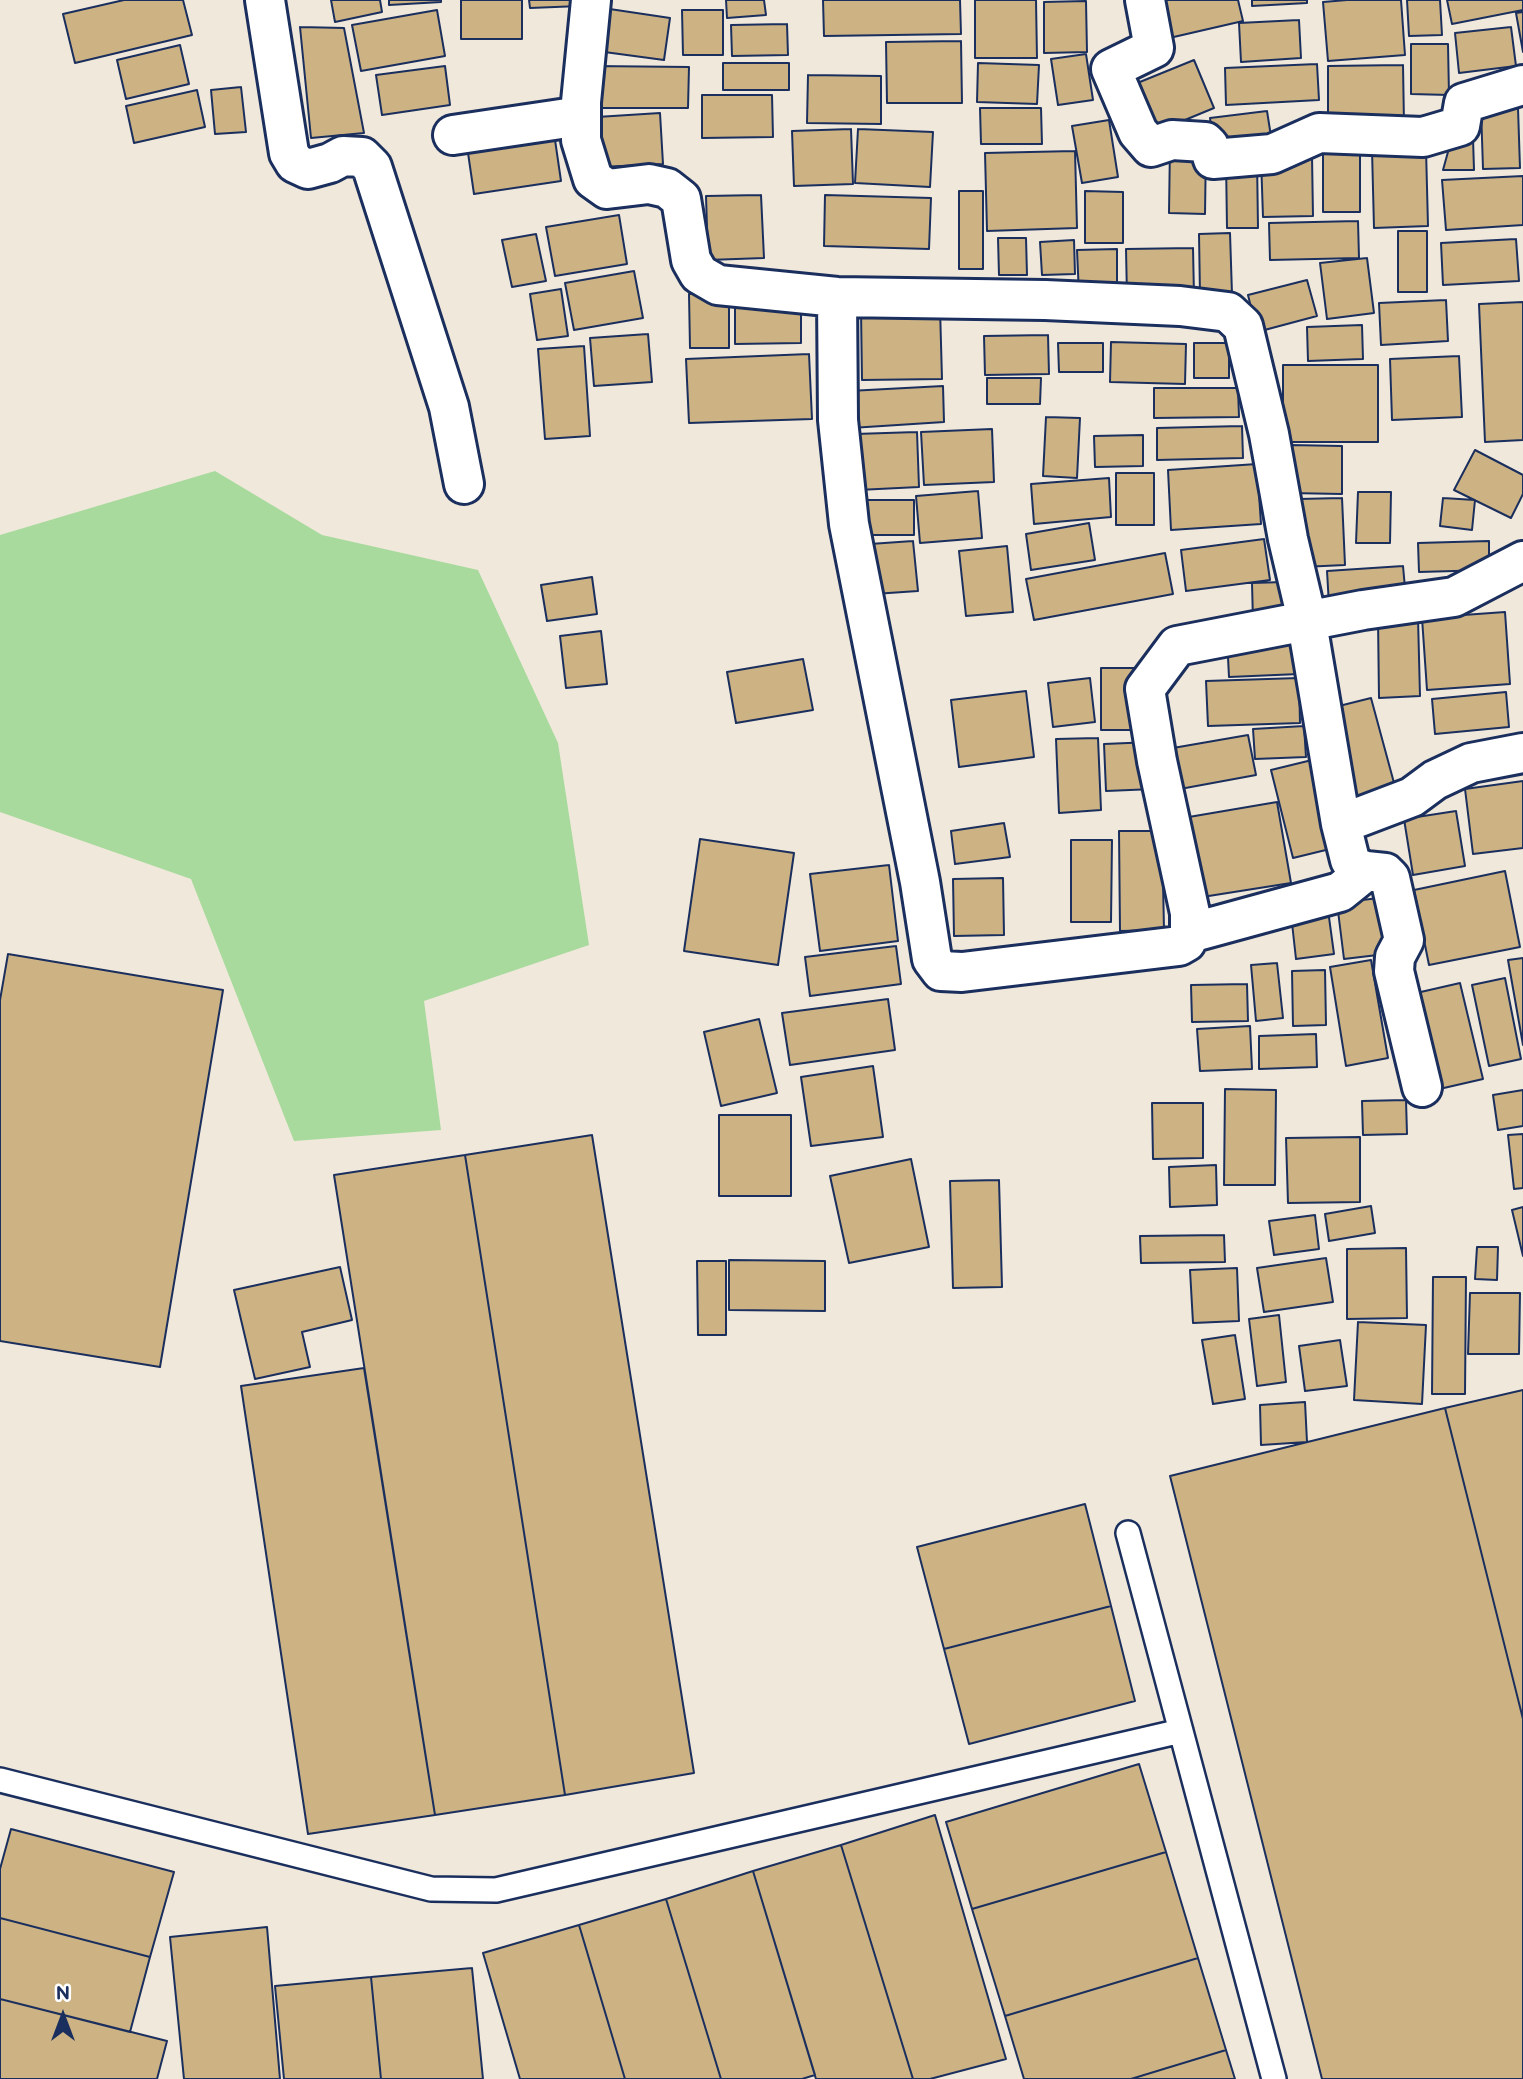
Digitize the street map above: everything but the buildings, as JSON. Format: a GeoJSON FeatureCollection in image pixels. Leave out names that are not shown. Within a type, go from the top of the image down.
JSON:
{"type":"FeatureCollection","features":[{"type":"Feature","properties":{"kind":"street"},"geometry":{"type":"LineString","coordinates":[[265,0],[289,153],[295,163],[308,169],[343,156],[362,157],[373,167],[449,407],[464,484]]}},
{"type":"Feature","properties":{"kind":"street"},"geometry":{"type":"LineString","coordinates":[[592,0],[581,141],[593,179],[607,189],[649,184],[667,188],[681,199],[691,260],[699,274],[718,285],[837,297],[1045,300],[1180,306],[1228,312],[1243,326],[1269,434],[1307,621],[1341,824],[1350,860],[1355,867],[1366,872],[1385,873],[1390,878],[1404,940],[1395,957],[1394,971],[1422,1087]]}},
{"type":"Feature","properties":{"kind":"street"},"geometry":{"type":"LineString","coordinates":[[1145,0],[1154,48],[1111,69],[1138,132],[1151,147],[1172,141],[1205,142],[1213,159],[1272,153],[1319,133],[1423,137],[1460,126],[1464,103],[1523,85]]}},
{"type":"Feature","properties":{"kind":"street"},"geometry":{"type":"LineString","coordinates":[[453,135],[581,116]]}},
{"type":"Feature","properties":{"kind":"street"},"geometry":{"type":"LineString","coordinates":[[837,297],[838,420],[849,524],[935,966],[941,971],[962,972],[1179,946],[1186,942],[1190,933],[1190,913],[1157,761],[1145,689],[1177,646],[1401,603],[1454,597],[1523,561]]}},
{"type":"Feature","properties":{"kind":"street"},"geometry":{"type":"LineString","coordinates":[[1341,824],[1412,797],[1435,780],[1471,763],[1523,753]]}},
{"type":"Feature","properties":{"kind":"street"},"geometry":{"type":"LineString","coordinates":[[1190,933],[1340,892],[1366,872]]}},
{"type":"Feature","properties":{"kind":"lane"},"geometry":{"type":"LineString","coordinates":[[1128,1533],[1274,2079]]}},
{"type":"Feature","properties":{"kind":"lane"},"geometry":{"type":"LineString","coordinates":[[0,1780],[431,1889],[496,1890],[1181,1731]]}},
{"type":"Feature","properties":{"kind":"green space"},"geometry":{"type":"Polygon","coordinates":[[[215,471],[322,535],[478,570],[558,743],[589,945],[424,1001],[441,1130],[294,1141],[191,879],[0,812],[0,535],[215,471]]]}}]}
